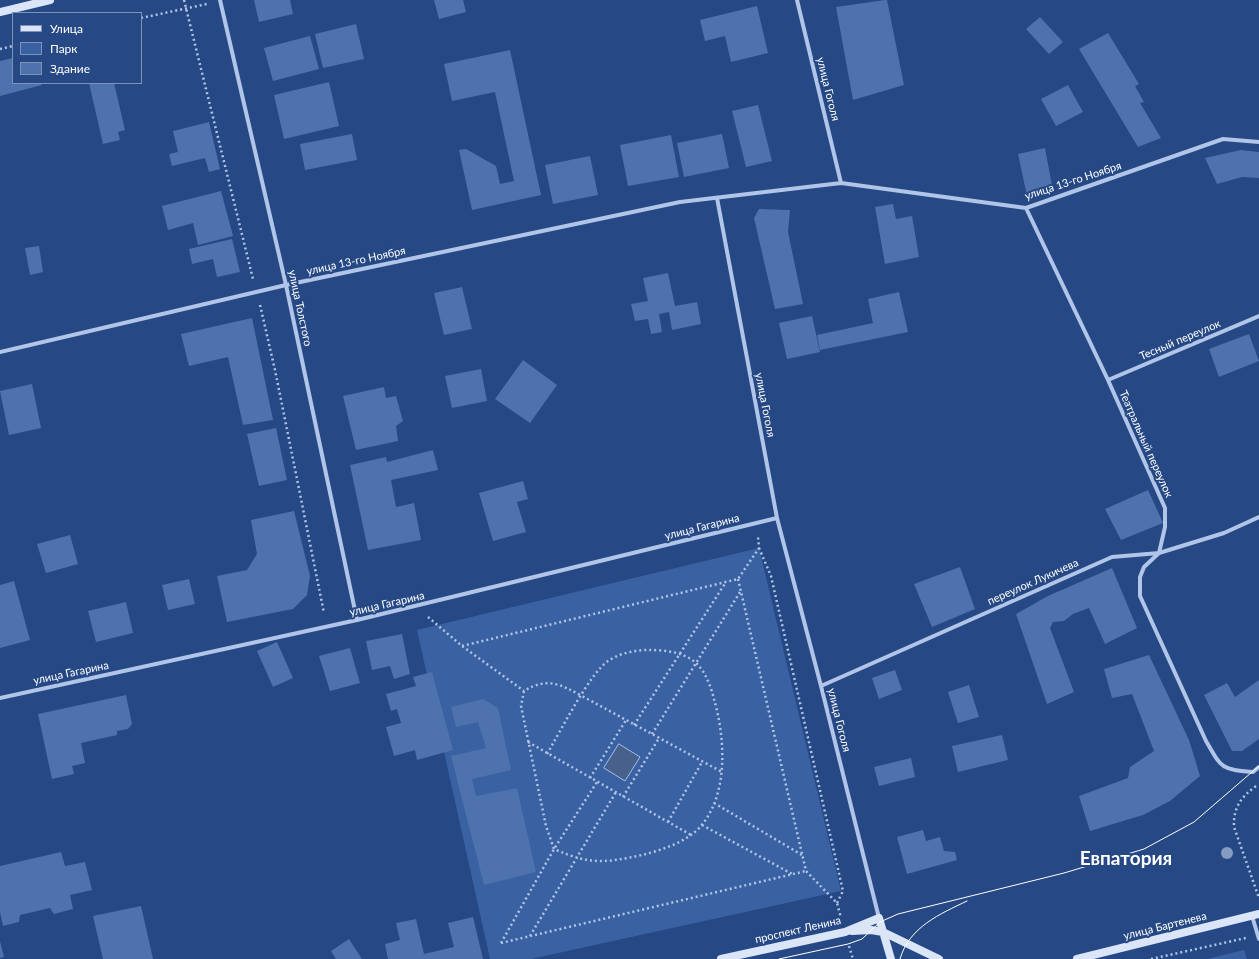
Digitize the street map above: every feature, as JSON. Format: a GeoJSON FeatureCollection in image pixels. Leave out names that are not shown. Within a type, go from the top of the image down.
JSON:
{"type":"FeatureCollection","features":[{"type":"Feature","properties":{"kind":"street"},"geometry":{"type":"LineString","coordinates":[[0,12],[50,0]]}},
{"type":"Feature","properties":{"kind":"street","name":"улица Толстого"},"geometry":{"type":"LineString","coordinates":[[220,0],[286,285],[357,620]]}},
{"type":"Feature","properties":{"kind":"street","name":"улица Гоголя"},"geometry":{"type":"LineString","coordinates":[[797,0],[841,183]]}},
{"type":"Feature","properties":{"kind":"street","name":"улица 13-го Ноября"},"geometry":{"type":"LineString","coordinates":[[841,183],[1026,208],[1223,139],[1259,142]]}},
{"type":"Feature","properties":{"kind":"street"},"geometry":{"type":"LineString","coordinates":[[717,198],[841,183]]}},
{"type":"Feature","properties":{"kind":"street","name":"улица Гоголя"},"geometry":{"type":"LineString","coordinates":[[717,198],[777,518],[822,686],[878,918]]}},
{"type":"Feature","properties":{"kind":"street","name":"улица 13-го Ноября"},"geometry":{"type":"LineString","coordinates":[[0,352],[286,285],[680,202],[717,198]]}},
{"type":"Feature","properties":{"kind":"street","name":"Театральный переулок"},"geometry":{"type":"LineString","coordinates":[[1026,208],[1108,380],[1165,508],[1165,527],[1159,553]]}},
{"type":"Feature","properties":{"kind":"street","name":"Тесный переулок"},"geometry":{"type":"LineString","coordinates":[[1108,380],[1259,316]]}},
{"type":"Feature","properties":{"kind":"street","name":"переулок Лукичева"},"geometry":{"type":"LineString","coordinates":[[822,686],[1112,557],[1159,553],[1224,533],[1259,517]]}},
{"type":"Feature","properties":{"kind":"street","name":"улица Гагарина"},"geometry":{"type":"LineString","coordinates":[[0,698],[327,627],[777,518]]}},
{"type":"Feature","properties":{"kind":"street"},"geometry":{"type":"LineString","coordinates":[[1159,553],[1144,567],[1140,577],[1140,596],[1206,741],[1219,763],[1230,770],[1253,772],[1259,767]]}},
{"type":"Feature","properties":{"kind":"street"},"geometry":{"type":"LineString","coordinates":[[1255,915],[1258,937]]}},
{"type":"Feature","properties":{"kind":"street","name":"улица Бартенева"},"geometry":{"type":"LineString","coordinates":[[1077,959],[1255,915]]}},
{"type":"Feature","properties":{"kind":"street"},"geometry":{"type":"LineString","coordinates":[[878,918],[891,959]]}},
{"type":"Feature","properties":{"kind":"street","name":"проспект Ленина"},"geometry":{"type":"LineString","coordinates":[[721,959],[845,932],[878,918]]}},
{"type":"Feature","properties":{"kind":"street"},"geometry":{"type":"LineString","coordinates":[[845,932],[871,930],[883,932],[939,959]]}},
{"type":"Feature","properties":{"kind":"path"},"geometry":{"type":"LineString","coordinates":[[184,0],[275,370],[327,627]]}},
{"type":"Feature","properties":{"kind":"path"},"geometry":{"type":"LineString","coordinates":[[142,18],[186,9],[220,0]]}},
{"type":"Feature","properties":{"kind":"path"},"geometry":{"type":"LineString","coordinates":[[0,49],[12,46]]}},
{"type":"Feature","properties":{"kind":"path"},"geometry":{"type":"LineString","coordinates":[[758,523],[758,548],[771,576],[842,891],[837,903]]}},
{"type":"Feature","properties":{"kind":"path"},"geometry":{"type":"LineString","coordinates":[[462,646],[738,579],[758,548]]}},
{"type":"Feature","properties":{"kind":"path"},"geometry":{"type":"LineString","coordinates":[[738,579],[806,871],[837,903],[853,959]]}},
{"type":"Feature","properties":{"kind":"path"},"geometry":{"type":"LineString","coordinates":[[634,725],[726,582]]}},
{"type":"Feature","properties":{"kind":"path"},"geometry":{"type":"LineString","coordinates":[[652,734],[741,592]]}},
{"type":"Feature","properties":{"kind":"path"},"geometry":{"type":"LineString","coordinates":[[413,607],[437,623],[462,646],[524,691]]}},
{"type":"Feature","properties":{"kind":"path"},"geometry":{"type":"LineString","coordinates":[[547,754],[582,696],[598,670],[608,660],[624,653],[641,650],[659,650],[680,654],[696,663],[703,670],[712,689],[719,716],[722,738],[722,772],[714,803],[702,825],[692,835],[653,852],[624,859],[596,862],[576,859],[554,849],[546,826],[521,706],[524,691],[533,685],[547,682],[560,684],[582,696],[626,720],[634,725],[652,734],[702,762],[722,772]]}},
{"type":"Feature","properties":{"kind":"path"},"geometry":{"type":"LineString","coordinates":[[590,778],[626,720]]}},
{"type":"Feature","properties":{"kind":"path"},"geometry":{"type":"LineString","coordinates":[[623,797],[659,738]]}},
{"type":"Feature","properties":{"kind":"path"},"geometry":{"type":"LineString","coordinates":[[528,742],[692,835]]}},
{"type":"Feature","properties":{"kind":"path"},"geometry":{"type":"LineString","coordinates":[[668,822],[702,762]]}},
{"type":"Feature","properties":{"kind":"path"},"geometry":{"type":"LineString","coordinates":[[597,782],[554,849],[501,943],[806,871]]}},
{"type":"Feature","properties":{"kind":"path"},"geometry":{"type":"LineString","coordinates":[[1259,784],[1241,799],[1237,805],[1233,818],[1234,827],[1259,898]]}},
{"type":"Feature","properties":{"kind":"path"},"geometry":{"type":"LineString","coordinates":[[530,937],[616,792]]}},
{"type":"Feature","properties":{"kind":"path"},"geometry":{"type":"LineString","coordinates":[[714,803],[802,855]]}},
{"type":"Feature","properties":{"kind":"path"},"geometry":{"type":"LineString","coordinates":[[702,825],[794,875]]}},
{"type":"Feature","properties":{"kind":"path"},"geometry":{"type":"LineString","coordinates":[[1151,959],[1258,937]]}},
{"type":"Feature","properties":{"kind":"green space"},"geometry":{"type":"Polygon","coordinates":[[[759,548],[841,891],[531,959],[490,959],[417,630],[759,548]]]}},
{"type":"Feature","properties":{"kind":"green space"},"geometry":{"type":"Polygon","coordinates":[[[1244,950],[1247,959],[1207,959],[1244,950]]]}},
{"type":"Feature","properties":{"kind":"shaded area"},"geometry":{"type":"Polygon","coordinates":[[[619,744],[640,757],[625,781],[604,768],[619,744]]]}},
{"type":"Feature","properties":{"kind":"building"},"geometry":{"type":"Polygon","coordinates":[[[254,0],[290,0],[293,14],[259,22],[254,0]]]}},
{"type":"Feature","properties":{"kind":"building"},"geometry":{"type":"Polygon","coordinates":[[[434,0],[463,0],[466,12],[439,19],[434,0]]]}},
{"type":"Feature","properties":{"kind":"building"},"geometry":{"type":"Polygon","coordinates":[[[887,0],[904,85],[853,100],[836,7],[887,0]]]}},
{"type":"Feature","properties":{"kind":"building"},"geometry":{"type":"Polygon","coordinates":[[[757,6],[768,53],[731,62],[725,36],[705,41],[700,20],[757,6]]]}},
{"type":"Feature","properties":{"kind":"building"},"geometry":{"type":"Polygon","coordinates":[[[1040,17],[1063,42],[1049,54],[1026,29],[1040,17]]]}},
{"type":"Feature","properties":{"kind":"building"},"geometry":{"type":"Polygon","coordinates":[[[356,24],[364,59],[323,68],[315,34],[356,24]]]}},
{"type":"Feature","properties":{"kind":"building"},"geometry":{"type":"Polygon","coordinates":[[[1108,33],[1139,84],[1135,86],[1144,102],[1140,103],[1161,138],[1138,147],[1079,49],[1108,33]]]}},
{"type":"Feature","properties":{"kind":"building"},"geometry":{"type":"Polygon","coordinates":[[[310,36],[319,69],[273,81],[264,48],[310,36]]]}},
{"type":"Feature","properties":{"kind":"building"},"geometry":{"type":"Polygon","coordinates":[[[510,50],[541,195],[472,210],[459,150],[466,149],[496,166],[500,184],[514,181],[495,92],[452,101],[444,64],[510,50]]]}},
{"type":"Feature","properties":{"kind":"building"},"geometry":{"type":"Polygon","coordinates":[[[12,58],[12,84],[42,85],[0,96],[0,61],[12,58]]]}},
{"type":"Feature","properties":{"kind":"building"},"geometry":{"type":"Polygon","coordinates":[[[329,82],[339,126],[284,139],[274,95],[329,82]]]}},
{"type":"Feature","properties":{"kind":"building"},"geometry":{"type":"Polygon","coordinates":[[[89,84],[114,84],[125,130],[118,132],[120,140],[103,144],[89,84]]]}},
{"type":"Feature","properties":{"kind":"building"},"geometry":{"type":"Polygon","coordinates":[[[1068,85],[1083,112],[1056,126],[1041,99],[1068,85]]]}},
{"type":"Feature","properties":{"kind":"building"},"geometry":{"type":"Polygon","coordinates":[[[758,105],[772,161],[746,167],[732,111],[758,105]]]}},
{"type":"Feature","properties":{"kind":"building"},"geometry":{"type":"Polygon","coordinates":[[[209,122],[220,169],[209,172],[205,158],[172,166],[169,154],[178,152],[173,131],[209,122]]]}},
{"type":"Feature","properties":{"kind":"building"},"geometry":{"type":"Polygon","coordinates":[[[352,134],[357,160],[305,170],[300,144],[352,134]]]}},
{"type":"Feature","properties":{"kind":"building"},"geometry":{"type":"Polygon","coordinates":[[[722,134],[729,168],[684,177],[677,143],[722,134]]]}},
{"type":"Feature","properties":{"kind":"building"},"geometry":{"type":"Polygon","coordinates":[[[671,135],[679,177],[628,186],[620,145],[671,135]]]}},
{"type":"Feature","properties":{"kind":"building"},"geometry":{"type":"Polygon","coordinates":[[[1045,148],[1053,191],[1027,196],[1018,154],[1045,148]]]}},
{"type":"Feature","properties":{"kind":"building"},"geometry":{"type":"Polygon","coordinates":[[[1241,150],[1259,152],[1259,178],[1242,177],[1217,184],[1205,158],[1241,150]]]}},
{"type":"Feature","properties":{"kind":"building"},"geometry":{"type":"Polygon","coordinates":[[[590,156],[598,195],[553,204],[545,165],[590,156]]]}},
{"type":"Feature","properties":{"kind":"building"},"geometry":{"type":"Polygon","coordinates":[[[221,191],[233,236],[198,245],[193,223],[168,230],[162,206],[221,191]]]}},
{"type":"Feature","properties":{"kind":"building"},"geometry":{"type":"Polygon","coordinates":[[[893,204],[896,219],[912,216],[919,257],[885,264],[875,207],[893,204]]]}},
{"type":"Feature","properties":{"kind":"building"},"geometry":{"type":"Polygon","coordinates":[[[759,209],[790,210],[788,232],[803,304],[775,309],[754,218],[759,209]]]}},
{"type":"Feature","properties":{"kind":"building"},"geometry":{"type":"Polygon","coordinates":[[[232,239],[240,272],[217,277],[213,259],[192,264],[189,249],[232,239]]]}},
{"type":"Feature","properties":{"kind":"building"},"geometry":{"type":"Polygon","coordinates":[[[39,246],[43,272],[30,275],[25,248],[39,246]]]}},
{"type":"Feature","properties":{"kind":"building"},"geometry":{"type":"Polygon","coordinates":[[[668,273],[675,306],[697,302],[701,324],[672,330],[669,312],[659,314],[662,332],[651,334],[648,319],[635,321],[631,304],[648,301],[643,278],[668,273]]]}},
{"type":"Feature","properties":{"kind":"building"},"geometry":{"type":"Polygon","coordinates":[[[462,287],[472,329],[444,335],[434,293],[462,287]]]}},
{"type":"Feature","properties":{"kind":"building"},"geometry":{"type":"Polygon","coordinates":[[[899,292],[908,332],[820,350],[817,335],[873,323],[868,299],[899,292]]]}},
{"type":"Feature","properties":{"kind":"building"},"geometry":{"type":"Polygon","coordinates":[[[812,316],[820,352],[787,359],[779,323],[812,316]]]}},
{"type":"Feature","properties":{"kind":"building"},"geometry":{"type":"Polygon","coordinates":[[[252,318],[273,420],[243,425],[228,357],[189,366],[181,334],[252,318]]]}},
{"type":"Feature","properties":{"kind":"building"},"geometry":{"type":"Polygon","coordinates":[[[1249,334],[1259,361],[1219,377],[1209,349],[1249,334]]]}},
{"type":"Feature","properties":{"kind":"building"},"geometry":{"type":"Polygon","coordinates":[[[523,360],[557,385],[530,423],[495,399],[523,360]]]}},
{"type":"Feature","properties":{"kind":"building"},"geometry":{"type":"Polygon","coordinates":[[[481,369],[487,401],[452,408],[445,376],[481,369]]]}},
{"type":"Feature","properties":{"kind":"building"},"geometry":{"type":"Polygon","coordinates":[[[32,384],[41,428],[9,435],[0,391],[32,384]]]}},
{"type":"Feature","properties":{"kind":"building"},"geometry":{"type":"Polygon","coordinates":[[[384,387],[386,398],[396,396],[403,421],[396,426],[398,441],[356,450],[343,396],[384,387]]]}},
{"type":"Feature","properties":{"kind":"building"},"geometry":{"type":"Polygon","coordinates":[[[276,428],[287,480],[259,486],[247,434],[276,428]]]}},
{"type":"Feature","properties":{"kind":"building"},"geometry":{"type":"Polygon","coordinates":[[[433,450],[438,470],[391,480],[396,507],[414,503],[421,540],[368,550],[350,465],[386,457],[387,462],[433,450]]]}},
{"type":"Feature","properties":{"kind":"building"},"geometry":{"type":"Polygon","coordinates":[[[523,481],[528,499],[517,502],[526,532],[493,541],[479,493],[523,481]]]}},
{"type":"Feature","properties":{"kind":"building"},"geometry":{"type":"Polygon","coordinates":[[[1148,490],[1163,523],[1121,540],[1105,509],[1148,490]]]}},
{"type":"Feature","properties":{"kind":"building"},"geometry":{"type":"Polygon","coordinates":[[[294,511],[310,576],[307,595],[293,609],[227,622],[217,576],[247,570],[257,554],[251,520],[294,511]]]}},
{"type":"Feature","properties":{"kind":"building"},"geometry":{"type":"Polygon","coordinates":[[[70,535],[78,564],[46,573],[37,544],[70,535]]]}},
{"type":"Feature","properties":{"kind":"building"},"geometry":{"type":"Polygon","coordinates":[[[960,567],[975,609],[932,627],[914,584],[960,567]]]}},
{"type":"Feature","properties":{"kind":"building"},"geometry":{"type":"Polygon","coordinates":[[[1112,568],[1137,628],[1105,644],[1089,608],[1073,614],[1064,621],[1053,622],[1050,628],[1074,692],[1047,704],[1016,614],[1048,596],[1112,568]]]}},
{"type":"Feature","properties":{"kind":"building"},"geometry":{"type":"Polygon","coordinates":[[[189,579],[195,604],[168,610],[162,585],[189,579]]]}},
{"type":"Feature","properties":{"kind":"building"},"geometry":{"type":"Polygon","coordinates":[[[14,581],[30,640],[0,648],[0,585],[14,581]]]}},
{"type":"Feature","properties":{"kind":"building"},"geometry":{"type":"Polygon","coordinates":[[[126,602],[133,633],[96,642],[88,611],[126,602]]]}},
{"type":"Feature","properties":{"kind":"building"},"geometry":{"type":"Polygon","coordinates":[[[402,634],[410,674],[394,679],[390,666],[372,670],[366,641],[402,634]]]}},
{"type":"Feature","properties":{"kind":"building"},"geometry":{"type":"Polygon","coordinates":[[[277,642],[293,678],[273,687],[257,651],[277,642]]]}},
{"type":"Feature","properties":{"kind":"building"},"geometry":{"type":"Polygon","coordinates":[[[350,648],[360,683],[330,691],[319,656],[350,648]]]}},
{"type":"Feature","properties":{"kind":"building"},"geometry":{"type":"Polygon","coordinates":[[[1149,655],[1189,740],[1200,776],[1170,801],[1143,815],[1090,831],[1079,796],[1128,778],[1130,767],[1154,751],[1132,694],[1112,698],[1104,669],[1149,655]]]}},
{"type":"Feature","properties":{"kind":"building"},"geometry":{"type":"Polygon","coordinates":[[[895,670],[902,690],[879,699],[872,678],[895,670]]]}},
{"type":"Feature","properties":{"kind":"building"},"geometry":{"type":"Polygon","coordinates":[[[432,672],[453,750],[417,760],[415,750],[394,756],[386,727],[401,723],[397,709],[391,711],[386,694],[416,686],[413,677],[432,672]]]}},
{"type":"Feature","properties":{"kind":"building"},"geometry":{"type":"Polygon","coordinates":[[[1259,680],[1259,739],[1242,751],[1232,751],[1204,695],[1227,683],[1235,697],[1259,680]]]}},
{"type":"Feature","properties":{"kind":"building"},"geometry":{"type":"Polygon","coordinates":[[[969,685],[979,717],[958,723],[948,692],[969,685]]]}},
{"type":"Feature","properties":{"kind":"building"},"geometry":{"type":"Polygon","coordinates":[[[126,695],[132,724],[128,729],[117,731],[117,735],[81,743],[85,763],[72,766],[74,774],[52,779],[38,714],[126,695]]]}},
{"type":"Feature","properties":{"kind":"building"},"geometry":{"type":"Polygon","coordinates":[[[483,699],[498,708],[511,770],[472,779],[476,796],[517,788],[536,872],[484,885],[451,756],[486,748],[478,722],[456,727],[451,707],[483,699]]]}},
{"type":"Feature","properties":{"kind":"building"},"geometry":{"type":"Polygon","coordinates":[[[1002,735],[1008,760],[958,772],[952,746],[1002,735]]]}},
{"type":"Feature","properties":{"kind":"building"},"geometry":{"type":"Polygon","coordinates":[[[911,758],[915,777],[879,786],[874,767],[911,758]]]}},
{"type":"Feature","properties":{"kind":"building"},"geometry":{"type":"Polygon","coordinates":[[[923,830],[926,841],[940,837],[944,851],[955,852],[957,860],[907,874],[897,837],[923,830]]]}},
{"type":"Feature","properties":{"kind":"building"},"geometry":{"type":"Polygon","coordinates":[[[61,852],[65,866],[85,862],[92,890],[70,895],[73,909],[54,914],[50,908],[20,915],[19,922],[3,926],[0,912],[0,866],[61,852]]]}},
{"type":"Feature","properties":{"kind":"building"},"geometry":{"type":"Polygon","coordinates":[[[141,906],[153,959],[103,959],[93,916],[141,906]]]}},
{"type":"Feature","properties":{"kind":"building"},"geometry":{"type":"Polygon","coordinates":[[[473,917],[483,959],[388,959],[385,944],[400,940],[396,923],[416,919],[424,954],[454,947],[448,923],[473,917]]]}},
{"type":"Feature","properties":{"kind":"building"},"geometry":{"type":"Polygon","coordinates":[[[349,939],[362,959],[336,959],[331,951],[349,939]]]}},
{"type":"Feature","properties":{"kind":"building"},"geometry":{"type":"Polygon","coordinates":[[[0,941],[4,957],[0,958],[0,941]]]}},
{"type":"Feature","properties":{"kind":"tram line"},"geometry":{"type":"LineString","coordinates":[[779,959],[848,944],[862,939],[880,922],[898,914],[1064,873],[1144,849],[1194,822],[1259,766]]}},
{"type":"Feature","properties":{"kind":"tram line"},"geometry":{"type":"LineString","coordinates":[[900,959],[910,938],[918,930],[946,911],[967,901]]}},
{"type":"Feature","properties":{"kind":"district","name":"Евпатория"},"geometry":{"type":"Point","coordinates":[1126,859]}}]}
